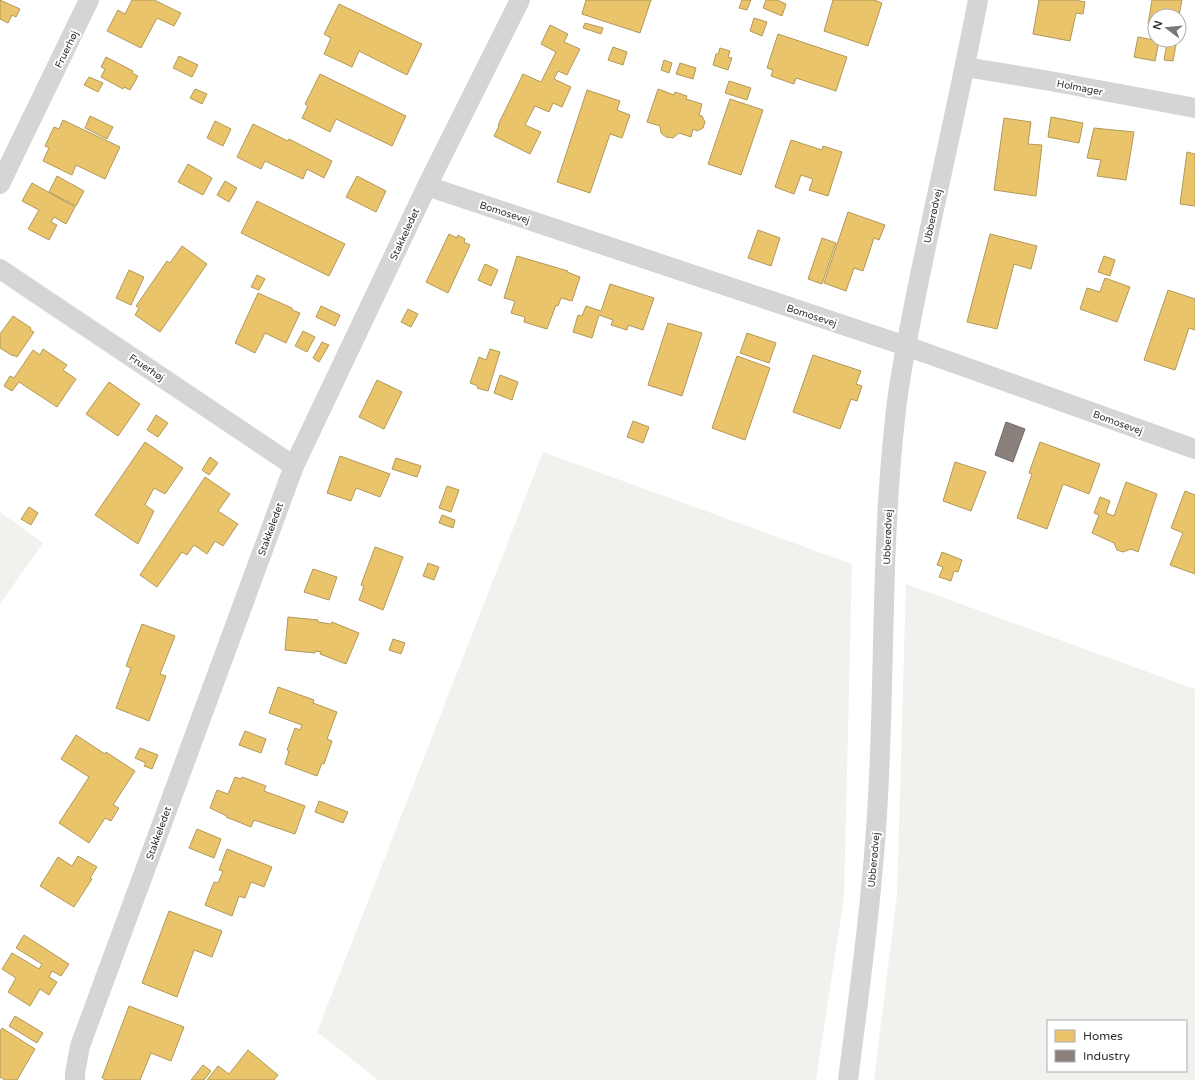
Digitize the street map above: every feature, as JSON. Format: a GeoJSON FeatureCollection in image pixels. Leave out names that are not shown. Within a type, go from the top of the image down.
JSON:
{"type":"FeatureCollection","features":[{"type":"Feature","properties":{"kind":"street","name":"Fruerhøj"},"geometry":{"type":"LineString","coordinates":[[0,184],[90,0]]}},
{"type":"Feature","properties":{"kind":"street","name":"Stakkeledet"},"geometry":{"type":"LineString","coordinates":[[75,1080],[80,1046],[294,466],[427,186],[520,0]]}},
{"type":"Feature","properties":{"kind":"street","name":"Ubberødvej"},"geometry":{"type":"LineString","coordinates":[[848,1080],[866,939],[877,806],[888,484],[895,415],[906,346],[931,220],[966,67],[978,0]]}},
{"type":"Feature","properties":{"kind":"street","name":"Holmager"},"geometry":{"type":"LineString","coordinates":[[966,67],[1195,108]]}},
{"type":"Feature","properties":{"kind":"street","name":"Bomosevej"},"geometry":{"type":"LineString","coordinates":[[427,186],[906,346],[1195,449]]}},
{"type":"Feature","properties":{"kind":"street","name":"Fruerhøj"},"geometry":{"type":"LineString","coordinates":[[0,269],[294,466]]}},
{"type":"Feature","properties":{"kind":"shaded area"},"geometry":{"type":"Polygon","coordinates":[[[543,452],[852,564],[844,897],[816,1080],[378,1080],[317,1032],[543,452]]]}},
{"type":"Feature","properties":{"kind":"shaded area"},"geometry":{"type":"Polygon","coordinates":[[[0,512],[43,543],[0,604],[0,512]]]}},
{"type":"Feature","properties":{"kind":"shaded area"},"geometry":{"type":"Polygon","coordinates":[[[906,584],[1195,689],[1195,1080],[874,1080],[897,895],[906,584]]]}},
{"type":"Feature","properties":{"kind":"building: Homes"},"geometry":{"type":"Polygon","coordinates":[[[0,0],[20,9],[16,17],[12,15],[8,23],[0,19],[0,0]]]}},
{"type":"Feature","properties":{"kind":"building: Homes"},"geometry":{"type":"Polygon","coordinates":[[[132,0],[154,0],[181,13],[174,26],[157,18],[141,48],[107,31],[118,10],[125,14],[132,0]]]}},
{"type":"Feature","properties":{"kind":"building: Homes"},"geometry":{"type":"Polygon","coordinates":[[[586,0],[651,0],[640,33],[582,14],[586,0]]]}},
{"type":"Feature","properties":{"kind":"building: Homes"},"geometry":{"type":"Polygon","coordinates":[[[742,0],[751,0],[747,10],[739,8],[742,0]]]}},
{"type":"Feature","properties":{"kind":"building: Homes"},"geometry":{"type":"Polygon","coordinates":[[[766,0],[777,0],[786,4],[782,16],[763,8],[766,0]]]}},
{"type":"Feature","properties":{"kind":"building: Homes"},"geometry":{"type":"Polygon","coordinates":[[[833,0],[874,0],[882,3],[868,46],[824,31],[833,0]]]}},
{"type":"Feature","properties":{"kind":"building: Homes"},"geometry":{"type":"Polygon","coordinates":[[[1039,0],[1075,0],[1085,2],[1083,14],[1076,13],[1070,41],[1033,34],[1039,0]]]}},
{"type":"Feature","properties":{"kind":"building: Homes"},"geometry":{"type":"Polygon","coordinates":[[[1152,0],[1182,0],[1180,8],[1151,8],[1152,0]]]}},
{"type":"Feature","properties":{"kind":"building: Homes"},"geometry":{"type":"Polygon","coordinates":[[[339,4],[422,44],[407,75],[359,51],[352,67],[324,54],[331,38],[324,34],[339,4]]]}},
{"type":"Feature","properties":{"kind":"building: Homes"},"geometry":{"type":"Polygon","coordinates":[[[754,18],[767,22],[762,36],[750,31],[754,18]]]}},
{"type":"Feature","properties":{"kind":"building: Homes"},"geometry":{"type":"Polygon","coordinates":[[[585,23],[603,28],[601,34],[583,28],[585,23]]]}},
{"type":"Feature","properties":{"kind":"building: Homes"},"geometry":{"type":"Polygon","coordinates":[[[550,25],[568,34],[564,42],[580,49],[567,75],[558,71],[554,79],[571,87],[562,107],[553,103],[549,112],[535,106],[525,125],[541,132],[530,154],[494,136],[523,74],[541,82],[556,52],[541,44],[550,25]]]}},
{"type":"Feature","properties":{"kind":"building: Homes"},"geometry":{"type":"Polygon","coordinates":[[[778,34],[847,57],[836,91],[796,78],[794,84],[771,76],[773,70],[767,68],[778,34]]]}},
{"type":"Feature","properties":{"kind":"building: Homes"},"geometry":{"type":"Polygon","coordinates":[[[1138,37],[1147,39],[1147,48],[1158,48],[1155,61],[1134,57],[1138,37]]]}},
{"type":"Feature","properties":{"kind":"building: Homes"},"geometry":{"type":"Polygon","coordinates":[[[613,47],[627,52],[623,65],[608,60],[613,47]]]}},
{"type":"Feature","properties":{"kind":"building: Homes"},"geometry":{"type":"Polygon","coordinates":[[[720,48],[730,51],[728,57],[732,58],[728,70],[713,65],[716,54],[718,54],[720,48]]]}},
{"type":"Feature","properties":{"kind":"building: Homes"},"geometry":{"type":"Polygon","coordinates":[[[1166,48],[1175,48],[1173,61],[1164,60],[1166,48]]]}},
{"type":"Feature","properties":{"kind":"building: Homes"},"geometry":{"type":"Polygon","coordinates":[[[179,56],[198,65],[192,77],[173,68],[179,56]]]}},
{"type":"Feature","properties":{"kind":"building: Homes"},"geometry":{"type":"Polygon","coordinates":[[[106,57],[133,71],[132,73],[138,76],[130,90],[124,87],[123,89],[101,77],[105,69],[101,67],[106,57]]]}},
{"type":"Feature","properties":{"kind":"building: Homes"},"geometry":{"type":"Polygon","coordinates":[[[664,60],[672,63],[669,73],[661,70],[664,60]]]}},
{"type":"Feature","properties":{"kind":"building: Homes"},"geometry":{"type":"Polygon","coordinates":[[[680,63],[696,68],[693,79],[676,74],[680,63]]]}},
{"type":"Feature","properties":{"kind":"building: Homes"},"geometry":{"type":"Polygon","coordinates":[[[320,74],[406,116],[392,146],[336,119],[330,132],[302,118],[308,106],[305,104],[320,74]]]}},
{"type":"Feature","properties":{"kind":"building: Homes"},"geometry":{"type":"Polygon","coordinates":[[[89,77],[103,83],[98,92],[84,85],[89,77]]]}},
{"type":"Feature","properties":{"kind":"building: Homes"},"geometry":{"type":"Polygon","coordinates":[[[729,81],[751,88],[747,100],[725,93],[729,81]]]}},
{"type":"Feature","properties":{"kind":"building: Homes"},"geometry":{"type":"Polygon","coordinates":[[[195,89],[207,94],[202,104],[190,98],[195,89]]]}},
{"type":"Feature","properties":{"kind":"building: Homes"},"geometry":{"type":"Polygon","coordinates":[[[658,89],[674,95],[675,92],[687,96],[686,99],[702,104],[699,115],[702,116],[705,122],[703,128],[697,131],[693,129],[691,137],[679,133],[673,138],[666,137],[661,133],[660,126],[647,122],[658,89]]]}},
{"type":"Feature","properties":{"kind":"building: Homes"},"geometry":{"type":"Polygon","coordinates":[[[587,90],[620,101],[617,110],[630,115],[622,138],[610,134],[590,193],[557,182],[587,90]]]}},
{"type":"Feature","properties":{"kind":"building: Homes"},"geometry":{"type":"Polygon","coordinates":[[[730,99],[763,110],[741,175],[708,164],[730,99]]]}},
{"type":"Feature","properties":{"kind":"building: Homes"},"geometry":{"type":"Polygon","coordinates":[[[90,116],[113,127],[107,139],[85,128],[90,116]]]}},
{"type":"Feature","properties":{"kind":"building: Homes"},"geometry":{"type":"Polygon","coordinates":[[[1051,117],[1083,123],[1079,143],[1048,137],[1051,117]]]}},
{"type":"Feature","properties":{"kind":"building: Homes"},"geometry":{"type":"Polygon","coordinates":[[[1004,118],[1031,122],[1028,144],[1042,145],[1036,196],[994,190],[1004,118]]]}},
{"type":"Feature","properties":{"kind":"building: Homes"},"geometry":{"type":"Polygon","coordinates":[[[63,120],[120,147],[105,179],[76,165],[72,175],[43,161],[49,148],[45,146],[54,127],[59,129],[63,120]]]}},
{"type":"Feature","properties":{"kind":"building: Homes"},"geometry":{"type":"Polygon","coordinates":[[[215,121],[231,129],[223,146],[207,138],[215,121]]]}},
{"type":"Feature","properties":{"kind":"building: Homes"},"geometry":{"type":"Polygon","coordinates":[[[253,124],[288,141],[289,139],[332,161],[324,178],[307,169],[303,179],[265,161],[261,169],[237,157],[253,124]]]}},
{"type":"Feature","properties":{"kind":"building: Homes"},"geometry":{"type":"Polygon","coordinates":[[[1094,128],[1134,132],[1126,180],[1097,176],[1101,160],[1087,158],[1094,128]]]}},
{"type":"Feature","properties":{"kind":"building: Homes"},"geometry":{"type":"Polygon","coordinates":[[[791,140],[822,150],[823,146],[842,152],[828,196],[809,190],[813,179],[801,175],[794,194],[775,187],[791,140]]]}},
{"type":"Feature","properties":{"kind":"building: Homes"},"geometry":{"type":"Polygon","coordinates":[[[1187,152],[1195,154],[1195,206],[1180,204],[1187,152]]]}},
{"type":"Feature","properties":{"kind":"building: Homes"},"geometry":{"type":"Polygon","coordinates":[[[188,164],[212,178],[203,195],[178,182],[188,164]]]}},
{"type":"Feature","properties":{"kind":"building: Homes"},"geometry":{"type":"Polygon","coordinates":[[[57,176],[84,191],[76,206],[49,192],[57,176]]]}},
{"type":"Feature","properties":{"kind":"building: Homes"},"geometry":{"type":"Polygon","coordinates":[[[357,176],[386,191],[376,212],[346,197],[357,176]]]}},
{"type":"Feature","properties":{"kind":"building: Homes"},"geometry":{"type":"Polygon","coordinates":[[[225,181],[237,188],[229,202],[217,195],[225,181]]]}},
{"type":"Feature","properties":{"kind":"building: Homes"},"geometry":{"type":"Polygon","coordinates":[[[32,183],[75,207],[66,224],[54,217],[51,222],[57,225],[49,240],[28,229],[39,210],[22,201],[32,183]]]}},
{"type":"Feature","properties":{"kind":"building: Homes"},"geometry":{"type":"Polygon","coordinates":[[[257,201],[345,244],[329,276],[241,233],[257,201]]]}},
{"type":"Feature","properties":{"kind":"building: Homes"},"geometry":{"type":"Polygon","coordinates":[[[848,212],[885,225],[879,240],[874,238],[863,271],[854,268],[846,291],[824,283],[848,212]]]}},
{"type":"Feature","properties":{"kind":"building: Homes"},"geometry":{"type":"Polygon","coordinates":[[[758,230],[780,238],[771,266],[748,258],[758,230]]]}},
{"type":"Feature","properties":{"kind":"building: Homes"},"geometry":{"type":"Polygon","coordinates":[[[449,234],[457,238],[458,235],[465,239],[464,242],[470,245],[448,293],[426,282],[449,234]]]}},
{"type":"Feature","properties":{"kind":"building: Homes"},"geometry":{"type":"Polygon","coordinates":[[[990,234],[1037,246],[1031,269],[1014,264],[997,329],[967,322],[990,234]]]}},
{"type":"Feature","properties":{"kind":"building: Homes"},"geometry":{"type":"Polygon","coordinates":[[[822,238],[836,243],[822,284],[808,279],[822,238]]]}},
{"type":"Feature","properties":{"kind":"building: Homes"},"geometry":{"type":"Polygon","coordinates":[[[182,246],[207,264],[160,332],[135,315],[139,308],[136,306],[167,261],[170,263],[182,246]]]}},
{"type":"Feature","properties":{"kind":"building: Homes"},"geometry":{"type":"Polygon","coordinates":[[[517,256],[568,271],[567,272],[580,277],[572,301],[561,298],[558,306],[556,305],[547,329],[524,322],[525,317],[511,313],[515,301],[504,298],[517,256]]]}},
{"type":"Feature","properties":{"kind":"building: Homes"},"geometry":{"type":"Polygon","coordinates":[[[1104,256],[1115,260],[1110,276],[1098,272],[1104,256]]]}},
{"type":"Feature","properties":{"kind":"building: Homes"},"geometry":{"type":"Polygon","coordinates":[[[485,264],[498,270],[491,286],[478,280],[485,264]]]}},
{"type":"Feature","properties":{"kind":"building: Homes"},"geometry":{"type":"Polygon","coordinates":[[[129,270],[144,277],[131,305],[116,298],[129,270]]]}},
{"type":"Feature","properties":{"kind":"building: Homes"},"geometry":{"type":"Polygon","coordinates":[[[257,275],[265,279],[259,290],[251,287],[257,275]]]}},
{"type":"Feature","properties":{"kind":"building: Homes"},"geometry":{"type":"Polygon","coordinates":[[[1105,278],[1130,287],[1117,322],[1080,309],[1087,288],[1100,292],[1105,278]]]}},
{"type":"Feature","properties":{"kind":"building: Homes"},"geometry":{"type":"Polygon","coordinates":[[[610,284],[654,298],[643,330],[628,325],[627,330],[611,325],[613,320],[599,315],[592,338],[573,332],[578,315],[582,316],[586,306],[601,311],[610,284]]]}},
{"type":"Feature","properties":{"kind":"building: Homes"},"geometry":{"type":"Polygon","coordinates":[[[1168,290],[1195,299],[1195,330],[1189,328],[1175,370],[1144,360],[1168,290]]]}},
{"type":"Feature","properties":{"kind":"building: Homes"},"geometry":{"type":"Polygon","coordinates":[[[258,293],[300,313],[286,343],[265,333],[255,353],[235,343],[258,293]]]}},
{"type":"Feature","properties":{"kind":"building: Homes"},"geometry":{"type":"Polygon","coordinates":[[[321,306],[340,315],[335,326],[316,317],[321,306]]]}},
{"type":"Feature","properties":{"kind":"building: Homes"},"geometry":{"type":"Polygon","coordinates":[[[408,309],[418,314],[411,327],[401,322],[408,309]]]}},
{"type":"Feature","properties":{"kind":"building: Homes"},"geometry":{"type":"Polygon","coordinates":[[[13,316],[31,328],[30,330],[34,332],[17,357],[0,348],[0,334],[13,316]]]}},
{"type":"Feature","properties":{"kind":"building: Homes"},"geometry":{"type":"Polygon","coordinates":[[[668,323],[702,333],[682,396],[648,385],[668,323]]]}},
{"type":"Feature","properties":{"kind":"building: Homes"},"geometry":{"type":"Polygon","coordinates":[[[303,331],[315,337],[307,352],[295,346],[303,331]]]}},
{"type":"Feature","properties":{"kind":"building: Homes"},"geometry":{"type":"Polygon","coordinates":[[[747,333],[776,343],[769,363],[740,353],[747,333]]]}},
{"type":"Feature","properties":{"kind":"building: Homes"},"geometry":{"type":"Polygon","coordinates":[[[322,342],[329,345],[319,362],[313,358],[322,342]]]}},
{"type":"Feature","properties":{"kind":"building: Homes"},"geometry":{"type":"Polygon","coordinates":[[[43,349],[67,365],[63,370],[76,379],[57,407],[19,382],[12,391],[4,386],[10,376],[14,378],[33,350],[40,355],[43,349]]]}},
{"type":"Feature","properties":{"kind":"building: Homes"},"geometry":{"type":"Polygon","coordinates":[[[490,349],[500,352],[488,391],[477,388],[478,386],[470,383],[479,357],[486,360],[490,349]]]}},
{"type":"Feature","properties":{"kind":"building: Homes"},"geometry":{"type":"Polygon","coordinates":[[[813,355],[861,371],[856,384],[862,386],[857,401],[851,399],[840,429],[793,412],[813,355]]]}},
{"type":"Feature","properties":{"kind":"building: Homes"},"geometry":{"type":"Polygon","coordinates":[[[737,356],[770,368],[745,440],[712,428],[737,356]]]}},
{"type":"Feature","properties":{"kind":"building: Homes"},"geometry":{"type":"Polygon","coordinates":[[[500,375],[518,382],[512,400],[494,393],[500,375]]]}},
{"type":"Feature","properties":{"kind":"building: Homes"},"geometry":{"type":"Polygon","coordinates":[[[377,380],[402,392],[384,429],[359,417],[377,380]]]}},
{"type":"Feature","properties":{"kind":"building: Homes"},"geometry":{"type":"Polygon","coordinates":[[[109,382],[140,404],[118,436],[86,414],[109,382]]]}},
{"type":"Feature","properties":{"kind":"building: Homes"},"geometry":{"type":"Polygon","coordinates":[[[156,415],[168,423],[158,437],[147,430],[156,415]]]}},
{"type":"Feature","properties":{"kind":"building: Homes"},"geometry":{"type":"Polygon","coordinates":[[[633,421],[649,427],[643,443],[627,437],[633,421]]]}},
{"type":"Feature","properties":{"kind":"building: Homes"},"geometry":{"type":"Polygon","coordinates":[[[145,442],[183,468],[165,494],[154,488],[145,505],[154,511],[138,544],[95,515],[145,442]]]}},
{"type":"Feature","properties":{"kind":"building: Homes"},"geometry":{"type":"Polygon","coordinates":[[[1040,442],[1100,464],[1089,494],[1063,484],[1047,529],[1017,518],[1032,474],[1029,473],[1040,442]]]}},
{"type":"Feature","properties":{"kind":"building: Homes"},"geometry":{"type":"Polygon","coordinates":[[[340,456],[390,474],[380,497],[356,488],[351,501],[327,493],[340,456]]]}},
{"type":"Feature","properties":{"kind":"building: Homes"},"geometry":{"type":"Polygon","coordinates":[[[210,457],[218,463],[209,475],[202,470],[210,457]]]}},
{"type":"Feature","properties":{"kind":"building: Homes"},"geometry":{"type":"Polygon","coordinates":[[[396,458],[421,466],[417,477],[392,469],[396,458]]]}},
{"type":"Feature","properties":{"kind":"building: Homes"},"geometry":{"type":"Polygon","coordinates":[[[955,462],[986,472],[971,511],[943,501],[955,462]]]}},
{"type":"Feature","properties":{"kind":"building: Homes"},"geometry":{"type":"Polygon","coordinates":[[[205,477],[230,494],[218,511],[238,524],[223,546],[215,541],[207,554],[194,545],[187,555],[182,552],[157,587],[140,575],[205,477]]]}},
{"type":"Feature","properties":{"kind":"building: Homes"},"geometry":{"type":"Polygon","coordinates":[[[1126,482],[1157,494],[1138,552],[1131,549],[1123,552],[1117,550],[1114,543],[1092,533],[1099,515],[1094,513],[1100,497],[1110,501],[1106,513],[1114,516],[1126,482]]]}},
{"type":"Feature","properties":{"kind":"building: Homes"},"geometry":{"type":"Polygon","coordinates":[[[447,486],[459,490],[451,512],[439,508],[447,486]]]}},
{"type":"Feature","properties":{"kind":"building: Homes"},"geometry":{"type":"Polygon","coordinates":[[[1185,491],[1195,495],[1195,574],[1170,565],[1183,533],[1171,528],[1185,491]]]}},
{"type":"Feature","properties":{"kind":"building: Homes"},"geometry":{"type":"Polygon","coordinates":[[[29,507],[38,513],[31,525],[21,519],[29,507]]]}},
{"type":"Feature","properties":{"kind":"building: Homes"},"geometry":{"type":"Polygon","coordinates":[[[442,515],[455,520],[453,528],[439,523],[442,515]]]}},
{"type":"Feature","properties":{"kind":"building: Homes"},"geometry":{"type":"Polygon","coordinates":[[[375,547],[403,557],[383,610],[359,600],[364,586],[361,585],[375,547]]]}},
{"type":"Feature","properties":{"kind":"building: Homes"},"geometry":{"type":"Polygon","coordinates":[[[942,552],[962,560],[958,572],[954,571],[951,581],[939,577],[943,567],[937,565],[942,552]]]}},
{"type":"Feature","properties":{"kind":"building: Homes"},"geometry":{"type":"Polygon","coordinates":[[[428,563],[439,567],[434,580],[423,576],[428,563]]]}},
{"type":"Feature","properties":{"kind":"building: Homes"},"geometry":{"type":"Polygon","coordinates":[[[313,569],[337,577],[329,600],[304,592],[313,569]]]}},
{"type":"Feature","properties":{"kind":"building: Homes"},"geometry":{"type":"Polygon","coordinates":[[[288,617],[318,620],[318,622],[331,624],[332,622],[359,633],[346,664],[320,654],[321,652],[315,651],[315,653],[285,650],[288,617]]]}},
{"type":"Feature","properties":{"kind":"building: Homes"},"geometry":{"type":"Polygon","coordinates":[[[142,624],[175,636],[160,674],[166,676],[149,721],[116,708],[131,668],[126,666],[142,624]]]}},
{"type":"Feature","properties":{"kind":"building: Homes"},"geometry":{"type":"Polygon","coordinates":[[[393,639],[405,643],[401,654],[389,650],[393,639]]]}},
{"type":"Feature","properties":{"kind":"building: Homes"},"geometry":{"type":"Polygon","coordinates":[[[278,687],[314,700],[313,703],[337,712],[327,739],[332,741],[324,764],[322,763],[317,776],[285,764],[289,751],[287,750],[295,728],[300,730],[302,725],[269,713],[278,687]]]}},
{"type":"Feature","properties":{"kind":"building: Homes"},"geometry":{"type":"Polygon","coordinates":[[[245,731],[266,739],[261,753],[239,745],[245,731]]]}},
{"type":"Feature","properties":{"kind":"building: Homes"},"geometry":{"type":"Polygon","coordinates":[[[76,735],[135,771],[113,805],[119,808],[111,821],[105,818],[89,843],[59,823],[89,777],[61,759],[76,735]]]}},
{"type":"Feature","properties":{"kind":"building: Homes"},"geometry":{"type":"Polygon","coordinates":[[[140,748],[158,755],[152,769],[144,766],[146,763],[135,758],[140,748]]]}},
{"type":"Feature","properties":{"kind":"building: Homes"},"geometry":{"type":"Polygon","coordinates":[[[235,777],[241,779],[242,777],[266,786],[264,791],[305,806],[295,834],[254,820],[251,827],[226,817],[227,816],[210,808],[217,790],[228,794],[235,777]]]}},
{"type":"Feature","properties":{"kind":"building: Homes"},"geometry":{"type":"Polygon","coordinates":[[[319,801],[348,812],[343,823],[315,812],[319,801]]]}},
{"type":"Feature","properties":{"kind":"building: Homes"},"geometry":{"type":"Polygon","coordinates":[[[197,829],[221,839],[214,858],[189,848],[197,829]]]}},
{"type":"Feature","properties":{"kind":"building: Homes"},"geometry":{"type":"Polygon","coordinates":[[[227,849],[272,867],[264,887],[251,882],[245,898],[239,896],[232,916],[205,905],[214,882],[218,883],[223,871],[219,870],[227,849]]]}},
{"type":"Feature","properties":{"kind":"building: Homes"},"geometry":{"type":"Polygon","coordinates":[[[78,856],[97,867],[90,878],[92,879],[74,907],[40,886],[58,857],[72,866],[78,856]]]}},
{"type":"Feature","properties":{"kind":"building: Homes"},"geometry":{"type":"Polygon","coordinates":[[[169,911],[222,931],[212,957],[194,950],[177,997],[142,983],[169,911]]]}},
{"type":"Feature","properties":{"kind":"building: Homes"},"geometry":{"type":"Polygon","coordinates":[[[24,935],[69,964],[61,976],[52,971],[49,977],[57,982],[49,995],[40,989],[30,1006],[8,992],[16,978],[2,969],[12,953],[39,969],[42,964],[16,948],[24,935]]]}},
{"type":"Feature","properties":{"kind":"building: Homes"},"geometry":{"type":"Polygon","coordinates":[[[129,1006],[184,1027],[171,1061],[151,1053],[140,1080],[106,1080],[102,1078],[129,1006]]]}},
{"type":"Feature","properties":{"kind":"building: Homes"},"geometry":{"type":"Polygon","coordinates":[[[15,1016],[43,1033],[37,1043],[9,1026],[15,1016]]]}},
{"type":"Feature","properties":{"kind":"building: Homes"},"geometry":{"type":"Polygon","coordinates":[[[2,1028],[35,1049],[17,1080],[5,1080],[0,1077],[0,1031],[2,1028]]]}},
{"type":"Feature","properties":{"kind":"building: Homes"},"geometry":{"type":"Polygon","coordinates":[[[248,1050],[278,1075],[274,1080],[207,1080],[218,1066],[229,1074],[248,1050]]]}},
{"type":"Feature","properties":{"kind":"building: Homes"},"geometry":{"type":"Polygon","coordinates":[[[203,1065],[211,1071],[204,1080],[191,1080],[203,1065]]]}},
{"type":"Feature","properties":{"kind":"building: Industry"},"geometry":{"type":"Polygon","coordinates":[[[1006,422],[1025,429],[1013,462],[995,455],[1006,422]]]}}]}
